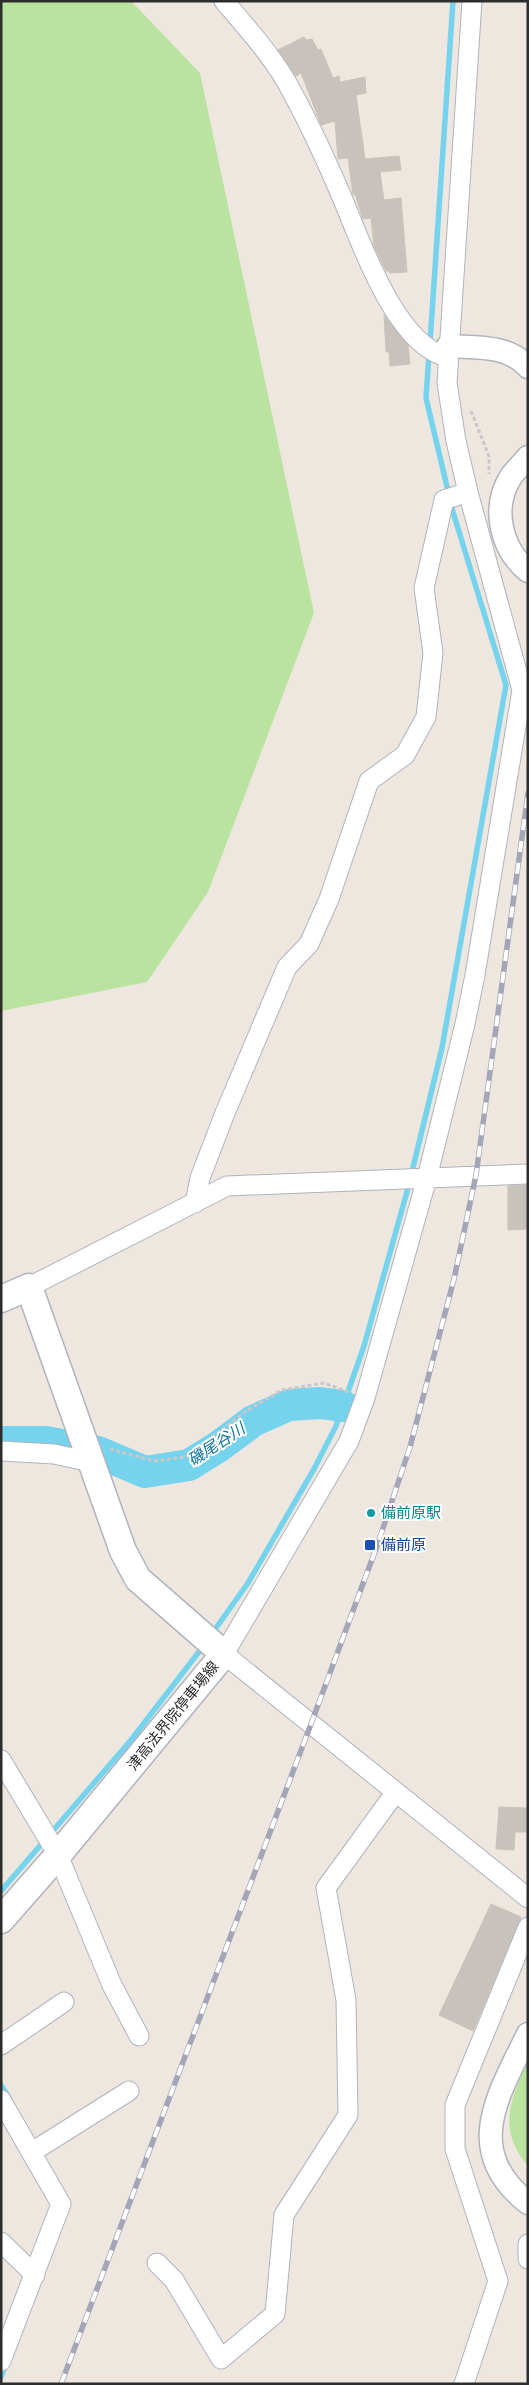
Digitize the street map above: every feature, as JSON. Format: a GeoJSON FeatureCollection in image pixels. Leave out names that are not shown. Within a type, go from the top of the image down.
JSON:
{"type":"FeatureCollection","features":[{"type":"Feature","properties":{"kind":"main road"},"geometry":{"type":"LineString","coordinates":[[1,1299],[29,1287],[124,1551],[138,1579],[214,1646]]}},
{"type":"Feature","properties":{"kind":"main road","name":"津高法界院停車場線"},"geometry":{"type":"LineString","coordinates":[[1,1920],[51,1843],[214,1646]]}},
{"type":"Feature","properties":{"kind":"street"},"geometry":{"type":"LineString","coordinates":[[224,1],[253,35],[292,90],[340,194],[372,270],[397,313],[420,343],[445,353],[495,348],[522,361],[528,367]]}},
{"type":"Feature","properties":{"kind":"street"},"geometry":{"type":"LineString","coordinates":[[472,1],[445,353],[447,383],[456,441],[456,496],[522,690],[467,1016],[416,1179],[365,1398],[349,1441],[214,1646],[528,1898]]}},
{"type":"Feature","properties":{"kind":"street"},"geometry":{"type":"LineString","coordinates":[[528,457],[512,476],[506,489],[500,525],[507,545],[519,564],[528,571]]}},
{"type":"Feature","properties":{"kind":"street"},"geometry":{"type":"LineString","coordinates":[[195,1203],[200,1178],[287,967],[310,944],[329,899],[369,781],[405,755],[426,718],[433,653],[424,588],[456,496]]}},
{"type":"Feature","properties":{"kind":"street"},"geometry":{"type":"LineString","coordinates":[[29,1287],[226,1186],[528,1174]]}},
{"type":"Feature","properties":{"kind":"street"},"geometry":{"type":"LineString","coordinates":[[1,1451],[54,1454],[88,1453]]}},
{"type":"Feature","properties":{"kind":"street"},"geometry":{"type":"LineString","coordinates":[[1,1760],[51,1843],[112,1985],[139,2036]]}},
{"type":"Feature","properties":{"kind":"street"},"geometry":{"type":"LineString","coordinates":[[157,2263],[174,2280],[221,2359],[276,2314],[284,2216],[348,2115],[346,2000],[326,1888],[395,1793]]}},
{"type":"Feature","properties":{"kind":"street"},"geometry":{"type":"LineString","coordinates":[[464,2384],[498,2281],[454,2149],[456,2105],[528,1926]]}},
{"type":"Feature","properties":{"kind":"street"},"geometry":{"type":"LineString","coordinates":[[1,2045],[64,2002]]}},
{"type":"Feature","properties":{"kind":"street"},"geometry":{"type":"LineString","coordinates":[[528,2034],[495,2104],[489,2129],[493,2152],[500,2172],[516,2194],[528,2203]]}},
{"type":"Feature","properties":{"kind":"street"},"geometry":{"type":"LineString","coordinates":[[32,2152],[128,2091]]}},
{"type":"Feature","properties":{"kind":"street"},"geometry":{"type":"LineString","coordinates":[[1,2100],[61,2204],[1,2360]]}},
{"type":"Feature","properties":{"kind":"street"},"geometry":{"type":"LineString","coordinates":[[1,2242],[35,2275]]}},
{"type":"Feature","properties":{"kind":"street"},"geometry":{"type":"LineString","coordinates":[[528,2244],[528,2259]]}},
{"type":"Feature","properties":{"kind":"path"},"geometry":{"type":"LineString","coordinates":[[88,1453],[154,1461],[186,1457],[245,1412],[282,1390],[324,1383],[344,1390]]}},
{"type":"Feature","properties":{"kind":"green space"},"geometry":{"type":"Polygon","coordinates":[[[1,1],[131,1],[200,73],[314,613],[208,892],[147,982],[1,1011],[1,1]]]}},
{"type":"Feature","properties":{"kind":"green space"},"geometry":{"type":"Polygon","coordinates":[[[528,2062],[528,2166],[518,2153],[512,2140],[510,2114],[516,2089],[528,2062]]]}},
{"type":"Feature","properties":{"kind":"building"},"geometry":{"type":"Polygon","coordinates":[[[304,37],[306,40],[312,39],[318,50],[321,49],[333,78],[339,76],[340,82],[365,77],[366,93],[356,95],[365,159],[399,156],[401,170],[380,172],[384,200],[401,198],[407,272],[390,273],[386,271],[374,246],[371,218],[363,219],[355,194],[353,195],[348,158],[338,159],[335,121],[321,125],[301,73],[296,76],[278,50],[304,37]]]}},
{"type":"Feature","properties":{"kind":"building"},"geometry":{"type":"Polygon","coordinates":[[[384,315],[408,345],[410,364],[390,366],[389,352],[386,352],[384,315]]]}},
{"type":"Feature","properties":{"kind":"building"},"geometry":{"type":"Polygon","coordinates":[[[528,1185],[528,1229],[508,1230],[508,1186],[528,1185]]]}},
{"type":"Feature","properties":{"kind":"building"},"geometry":{"type":"Polygon","coordinates":[[[499,1807],[528,1808],[528,1832],[515,1832],[514,1850],[496,1849],[499,1807]]]}},
{"type":"Feature","properties":{"kind":"building"},"geometry":{"type":"Polygon","coordinates":[[[491,1904],[521,1917],[473,2031],[439,2015],[491,1904]]]}},
{"type":"Feature","properties":{"kind":"waterway"},"geometry":{"type":"LineString","coordinates":[[430,343],[453,1]]}},
{"type":"Feature","properties":{"kind":"waterway"},"geometry":{"type":"LineString","coordinates":[[211,1635],[248,1583],[314,1469],[336,1426],[364,1346],[408,1188],[442,1048],[506,685],[453,512],[426,398],[429,353]]}},
{"type":"Feature","properties":{"kind":"waterway","name":"磯尾谷川"},"geometry":{"type":"LineString","coordinates":[[1,1442],[46,1442],[98,1452],[145,1472],[189,1465],[218,1447],[253,1421],[289,1405],[320,1403],[343,1406]]}},
{"type":"Feature","properties":{"kind":"waterway"},"geometry":{"type":"LineString","coordinates":[[1,1891],[131,1740],[205,1644]]}},
{"type":"Feature","properties":{"kind":"waterway"},"geometry":{"type":"LineString","coordinates":[[1,2085],[9,2098]]}},
{"type":"Feature","properties":{"kind":"waterway"},"geometry":{"type":"LineString","coordinates":[[1,2377],[6,2364]]}},
{"type":"Feature","properties":{"kind":"railway"},"geometry":{"type":"LineString","coordinates":[[61,2384],[311,1724],[377,1546],[410,1447],[454,1279],[476,1175],[528,793]]}},
{"type":"Feature","properties":{"kind":"place","name":"備前原駅"},"geometry":{"type":"Point","coordinates":[371,1513]}},
{"type":"Feature","properties":{"kind":"place","name":"備前原"},"geometry":{"type":"Point","coordinates":[370,1545]}}]}
